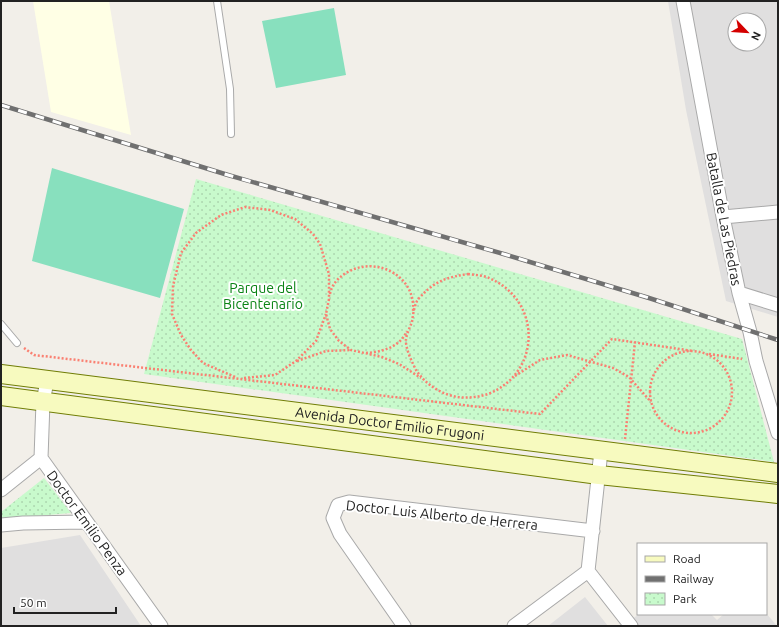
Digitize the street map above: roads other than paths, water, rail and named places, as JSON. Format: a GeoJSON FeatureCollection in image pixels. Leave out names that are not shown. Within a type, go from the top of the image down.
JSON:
{"type":"FeatureCollection","features":[{"type":"Feature","properties":{"kind":"street","name":"Batalla de Las Piedras"},"geometry":{"type":"LineString","coordinates":[[683,1],[723,217],[739,293],[756,360],[778,433]]}},
{"type":"Feature","properties":{"kind":"street"},"geometry":{"type":"LineString","coordinates":[[723,217],[778,212]]}},
{"type":"Feature","properties":{"kind":"street"},"geometry":{"type":"LineString","coordinates":[[739,293],[778,305]]}},
{"type":"Feature","properties":{"kind":"street","name":"Avenida Doctor Emilio Frugoni"},"geometry":{"type":"LineString","coordinates":[[1,374],[778,473]]}},
{"type":"Feature","properties":{"kind":"street"},"geometry":{"type":"LineString","coordinates":[[1,490],[41,458],[43,402],[47,381]]}},
{"type":"Feature","properties":{"kind":"street","name":"Avenida Doctor Emilio Frugoni"},"geometry":{"type":"LineString","coordinates":[[1,396],[599,475],[778,494]]}},
{"type":"Feature","properties":{"kind":"street"},"geometry":{"type":"LineString","coordinates":[[601,451],[588,571],[631,626]]}},
{"type":"Feature","properties":{"kind":"street","name":"Doctor Emilio Penza"},"geometry":{"type":"LineString","coordinates":[[41,458],[161,626]]}},
{"type":"Feature","properties":{"kind":"street","name":"Doctor Luis Alberto de Herrera"},"geometry":{"type":"LineString","coordinates":[[404,626],[340,534],[333,518],[338,505],[349,502],[593,530]]}},
{"type":"Feature","properties":{"kind":"street"},"geometry":{"type":"LineString","coordinates":[[1,525],[23,523],[86,522]]}},
{"type":"Feature","properties":{"kind":"street"},"geometry":{"type":"LineString","coordinates":[[514,626],[588,571]]}},
{"type":"Feature","properties":{"kind":"lane"},"geometry":{"type":"LineString","coordinates":[[217,1],[230,89],[231,134]]}},
{"type":"Feature","properties":{"kind":"lane"},"geometry":{"type":"LineString","coordinates":[[1,324],[17,343]]}},
{"type":"Feature","properties":{"kind":"railway"},"geometry":{"type":"LineString","coordinates":[[1,105],[228,175],[507,255],[649,298],[778,340]]}},
{"type":"Feature","properties":{"kind":"park label","name":"Parque del Bicentenario"},"geometry":{"type":"Point","coordinates":[263,296]}}]}
